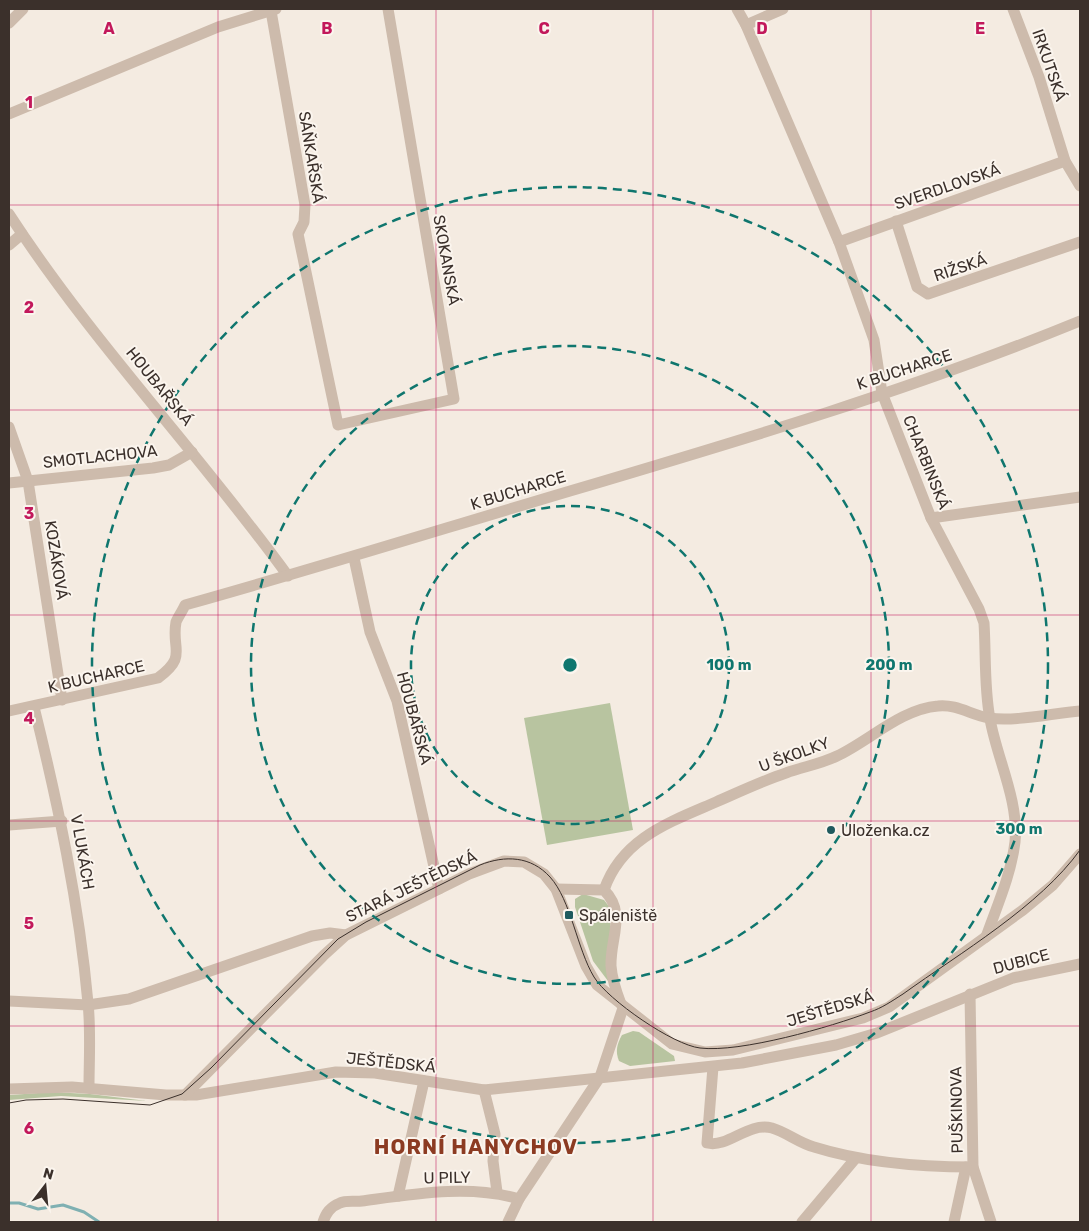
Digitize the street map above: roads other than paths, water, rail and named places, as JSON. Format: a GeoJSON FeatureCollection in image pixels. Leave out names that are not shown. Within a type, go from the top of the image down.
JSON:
{"type":"FeatureCollection","features":[{"type":"Feature","properties":{"kind":"street"},"geometry":{"type":"LineString","coordinates":[[9,23],[23,9]]}},
{"type":"Feature","properties":{"kind":"street","name":"SKOKANSKÁ"},"geometry":{"type":"LineString","coordinates":[[338,425],[454,399],[388,9]]}},
{"type":"Feature","properties":{"kind":"street","name":"CHARBINSKÁ"},"geometry":{"type":"LineString","coordinates":[[737,9],[746,25],[839,242],[874,340],[882,393],[931,518],[979,609],[984,623],[990,718],[1009,793],[1014,818],[1015,840],[1011,865],[986,937]]}},
{"type":"Feature","properties":{"kind":"street"},"geometry":{"type":"LineString","coordinates":[[746,25],[782,9]]}},
{"type":"Feature","properties":{"kind":"street","name":"IRKUTSKÁ"},"geometry":{"type":"LineString","coordinates":[[1013,9],[1039,77],[1065,161],[1080,186]]}},
{"type":"Feature","properties":{"kind":"street","name":"SÁŇKAŘSKÁ"},"geometry":{"type":"LineString","coordinates":[[9,114],[218,27],[274,10],[305,206],[304,222],[298,234],[338,425]]}},
{"type":"Feature","properties":{"kind":"street","name":"SVERDLOVSKÁ"},"geometry":{"type":"LineString","coordinates":[[839,242],[1065,161]]}},
{"type":"Feature","properties":{"kind":"street","name":"HOUBAŘSKÁ"},"geometry":{"type":"LineString","coordinates":[[9,214],[83,316],[243,515],[288,576]]}},
{"type":"Feature","properties":{"kind":"street","name":"RIŽSKÁ"},"geometry":{"type":"LineString","coordinates":[[896,221],[917,286],[928,294],[1080,242]]}},
{"type":"Feature","properties":{"kind":"street"},"geometry":{"type":"LineString","coordinates":[[9,245],[22,234]]}},
{"type":"Feature","properties":{"kind":"street","name":"K BUCHARCE"},"geometry":{"type":"LineString","coordinates":[[9,711],[34,707],[158,678],[171,669],[178,654],[176,622],[185,605],[354,558],[712,449],[987,359],[1080,321]]}},
{"type":"Feature","properties":{"kind":"street","name":"KOZÁKOVÁ"},"geometry":{"type":"LineString","coordinates":[[9,428],[28,480],[62,700]]}},
{"type":"Feature","properties":{"kind":"street","name":"SMOTLACHOVA"},"geometry":{"type":"LineString","coordinates":[[9,484],[28,480],[154,468],[169,464],[192,452]]}},
{"type":"Feature","properties":{"kind":"street"},"geometry":{"type":"LineString","coordinates":[[931,518],[1080,497]]}},
{"type":"Feature","properties":{"kind":"street","name":"HOUBAŘSKÁ"},"geometry":{"type":"LineString","coordinates":[[354,558],[370,632],[397,701],[438,889]]}},
{"type":"Feature","properties":{"kind":"street","name":"U ŠKOLKY"},"geometry":{"type":"LineString","coordinates":[[604,890],[611,871],[627,852],[649,833],[686,814],[776,776],[836,757],[918,711],[937,706],[956,706],[990,718],[1010,718],[1080,710]]}},
{"type":"Feature","properties":{"kind":"street","name":"V LUKÁCH"},"geometry":{"type":"LineString","coordinates":[[34,707],[62,821],[88,1005]]}},
{"type":"Feature","properties":{"kind":"street"},"geometry":{"type":"LineString","coordinates":[[9,826],[62,821]]}},
{"type":"Feature","properties":{"kind":"street","name":"JEŠTĚDSKÁ"},"geometry":{"type":"LineString","coordinates":[[623,1008],[672,1044],[705,1052],[733,1050],[863,1018],[889,1007],[1023,910],[1053,885],[1080,854]]}},
{"type":"Feature","properties":{"kind":"street","name":"STARÁ JEŠTĚDSKÁ"},"geometry":{"type":"LineString","coordinates":[[185,1095],[346,935],[469,874],[504,861],[524,862],[544,874],[556,889],[586,966],[597,985],[623,1008]]}},
{"type":"Feature","properties":{"kind":"street"},"geometry":{"type":"LineString","coordinates":[[508,1222],[519,1199],[549,1158],[600,1077],[623,1008],[614,987],[611,966],[617,920],[613,900],[604,890],[556,889]]}},
{"type":"Feature","properties":{"kind":"street"},"geometry":{"type":"LineString","coordinates":[[9,1002],[88,1005],[129,999],[312,936],[330,932],[346,935]]}},
{"type":"Feature","properties":{"kind":"street","name":"DUBICE"},"geometry":{"type":"LineString","coordinates":[[970,994],[1012,978],[1080,964]]}},
{"type":"Feature","properties":{"kind":"street","name":"JEŠTĚDSKÁ"},"geometry":{"type":"LineString","coordinates":[[9,1089],[33,1086],[89,1087],[185,1095],[218,1092],[336,1072],[375,1073],[484,1090],[752,1062],[836,1045],[876,1033],[970,994]]}},
{"type":"Feature","properties":{"kind":"street","name":"PUŠKINOVA"},"geometry":{"type":"LineString","coordinates":[[970,994],[970,1167],[991,1222]]}},
{"type":"Feature","properties":{"kind":"street"},"geometry":{"type":"LineString","coordinates":[[88,1005],[89,1087]]}},
{"type":"Feature","properties":{"kind":"street"},"geometry":{"type":"LineString","coordinates":[[713,1067],[706,1143],[715,1145],[756,1127],[772,1128],[811,1146],[855,1158],[970,1167],[954,1222]]}},
{"type":"Feature","properties":{"kind":"street","name":"U PILY"},"geometry":{"type":"LineString","coordinates":[[398,1196],[424,1081]]}},
{"type":"Feature","properties":{"kind":"street","name":"U PILY"},"geometry":{"type":"LineString","coordinates":[[484,1090],[495,1134],[493,1161],[497,1192]]}},
{"type":"Feature","properties":{"kind":"street"},"geometry":{"type":"LineString","coordinates":[[802,1222],[855,1158]]}},
{"type":"Feature","properties":{"kind":"street","name":"U PILY"},"geometry":{"type":"LineString","coordinates":[[323,1222],[326,1212],[341,1202],[357,1202],[398,1196],[497,1192],[519,1199]]}},
{"type":"Feature","properties":{"kind":"waterway"},"geometry":{"type":"LineString","coordinates":[[9,1203],[19,1203],[38,1209],[63,1205],[84,1212],[99,1222]]}},
{"type":"Feature","properties":{"kind":"tram line"},"geometry":{"type":"LineString","coordinates":[[9,1103],[26,1100],[63,1099],[150,1105],[182,1094],[211,1068],[338,939],[366,922],[489,862],[517,859],[526,861],[543,870],[550,877],[563,898],[588,966],[601,987],[642,1020],[674,1039],[700,1048],[717,1049],[785,1038],[833,1025],[883,1006],[998,928],[1063,871],[1080,850]]}},
{"type":"Feature","properties":{"kind":"place","name":"Uloženka.cz"},"geometry":{"type":"Point","coordinates":[831,830]}},
{"type":"Feature","properties":{"kind":"place","name":"Spáleniště"},"geometry":{"type":"Point","coordinates":[569,915]}},
{"type":"Feature","properties":{"kind":"district","name":"HORNÍ HANYCHOV"},"geometry":{"type":"Point","coordinates":[476,1147]}}]}
